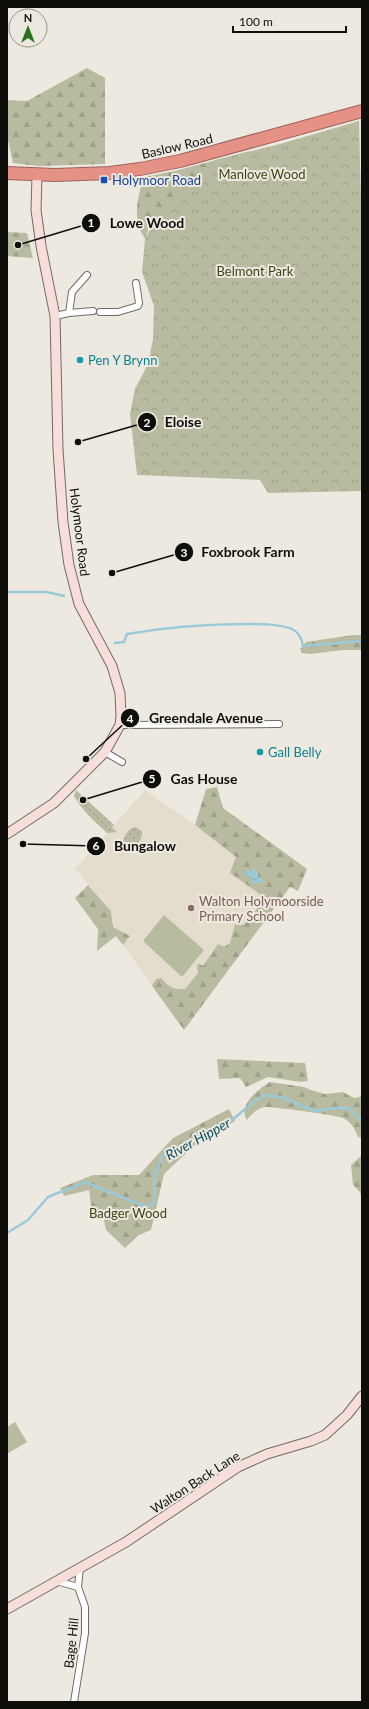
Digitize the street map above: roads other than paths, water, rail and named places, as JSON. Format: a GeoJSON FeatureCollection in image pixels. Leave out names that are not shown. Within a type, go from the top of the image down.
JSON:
{"type":"FeatureCollection","features":[{"type":"Feature","properties":{"kind":"highway","name":"Baslow Road"},"geometry":{"type":"LineString","coordinates":[[7,173],[37,175],[89,174],[140,169],[180,161],[362,111]]}},
{"type":"Feature","properties":{"kind":"street","name":"Holymoor Road"},"geometry":{"type":"LineString","coordinates":[[7,834],[54,802],[105,752],[120,725],[121,716],[120,693],[112,666],[79,604],[69,565],[63,522],[58,449],[55,316],[36,210],[37,175]]}},
{"type":"Feature","properties":{"kind":"street"},"geometry":{"type":"LineString","coordinates":[[69,313],[72,292],[86,275]]}},
{"type":"Feature","properties":{"kind":"street"},"geometry":{"type":"LineString","coordinates":[[100,312],[118,312],[138,306],[139,302],[136,283]]}},
{"type":"Feature","properties":{"kind":"street"},"geometry":{"type":"LineString","coordinates":[[55,316],[93,311]]}},
{"type":"Feature","properties":{"kind":"street"},"geometry":{"type":"LineString","coordinates":[[120,725],[279,724]]}},
{"type":"Feature","properties":{"kind":"street"},"geometry":{"type":"LineString","coordinates":[[105,752],[122,762]]}},
{"type":"Feature","properties":{"kind":"street","name":"Walton Back Lane"},"geometry":{"type":"LineString","coordinates":[[7,1608],[54,1580],[136,1535],[238,1467],[267,1454],[311,1441],[325,1435],[347,1415],[362,1396]]}},
{"type":"Feature","properties":{"kind":"street","name":"Bage Hill"},"geometry":{"type":"LineString","coordinates":[[74,1702],[84,1633],[85,1613],[85,1607],[78,1587],[80,1567]]}},
{"type":"Feature","properties":{"kind":"street"},"geometry":{"type":"LineString","coordinates":[[54,1580],[78,1587]]}},
{"type":"Feature","properties":{"kind":"water"},"geometry":{"type":"Polygon","coordinates":[[[246,869],[252,872],[253,869],[258,871],[258,877],[263,880],[262,883],[254,883],[250,876],[246,875],[246,869]]]}},
{"type":"Feature","properties":{"kind":"waterway"},"geometry":{"type":"LineString","coordinates":[[7,592],[47,592],[64,596]]}},
{"type":"Feature","properties":{"kind":"waterway"},"geometry":{"type":"LineString","coordinates":[[115,643],[124,642],[127,634],[157,629],[188,626],[249,624],[276,625],[292,629],[299,636],[303,646],[362,641]]}},
{"type":"Feature","properties":{"kind":"waterway","name":"River Hipper"},"geometry":{"type":"LineString","coordinates":[[7,1233],[28,1220],[48,1197],[85,1182],[146,1207],[154,1203],[155,1175],[162,1156],[231,1121],[264,1095],[281,1097],[315,1111],[348,1108],[362,1120]]}},
{"type":"Feature","properties":{"kind":"place","name":"Holymoor Road"},"geometry":{"type":"Point","coordinates":[104,180]}},
{"type":"Feature","properties":{"kind":"place","name":"Lowe Wood"},"geometry":{"type":"Point","coordinates":[18,245]}},
{"type":"Feature","properties":{"kind":"place","name":"Pen Y Brynn"},"geometry":{"type":"Point","coordinates":[80,360]}},
{"type":"Feature","properties":{"kind":"place","name":"Eloise"},"geometry":{"type":"Point","coordinates":[78,442]}},
{"type":"Feature","properties":{"kind":"place","name":"Foxbrook Farm"},"geometry":{"type":"Point","coordinates":[112,573]}},
{"type":"Feature","properties":{"kind":"place","name":"Gall Belly"},"geometry":{"type":"Point","coordinates":[260,752]}},
{"type":"Feature","properties":{"kind":"place","name":"Greendale Avenue"},"geometry":{"type":"Point","coordinates":[86,759]}},
{"type":"Feature","properties":{"kind":"place","name":"Gas House"},"geometry":{"type":"Point","coordinates":[83,800]}},
{"type":"Feature","properties":{"kind":"place","name":"Bungalow"},"geometry":{"type":"Point","coordinates":[23,844]}},
{"type":"Feature","properties":{"kind":"place","name":"Walton Holymoorside Primary School"},"geometry":{"type":"Point","coordinates":[191,908]}},
{"type":"Feature","properties":{"kind":"park label","name":"Manlove Wood"},"geometry":{"type":"Point","coordinates":[262,174]}},
{"type":"Feature","properties":{"kind":"park label","name":"Belmont Park"},"geometry":{"type":"Point","coordinates":[255,271]}},
{"type":"Feature","properties":{"kind":"park label","name":"Badger Wood"},"geometry":{"type":"Point","coordinates":[128,1213]}}]}
